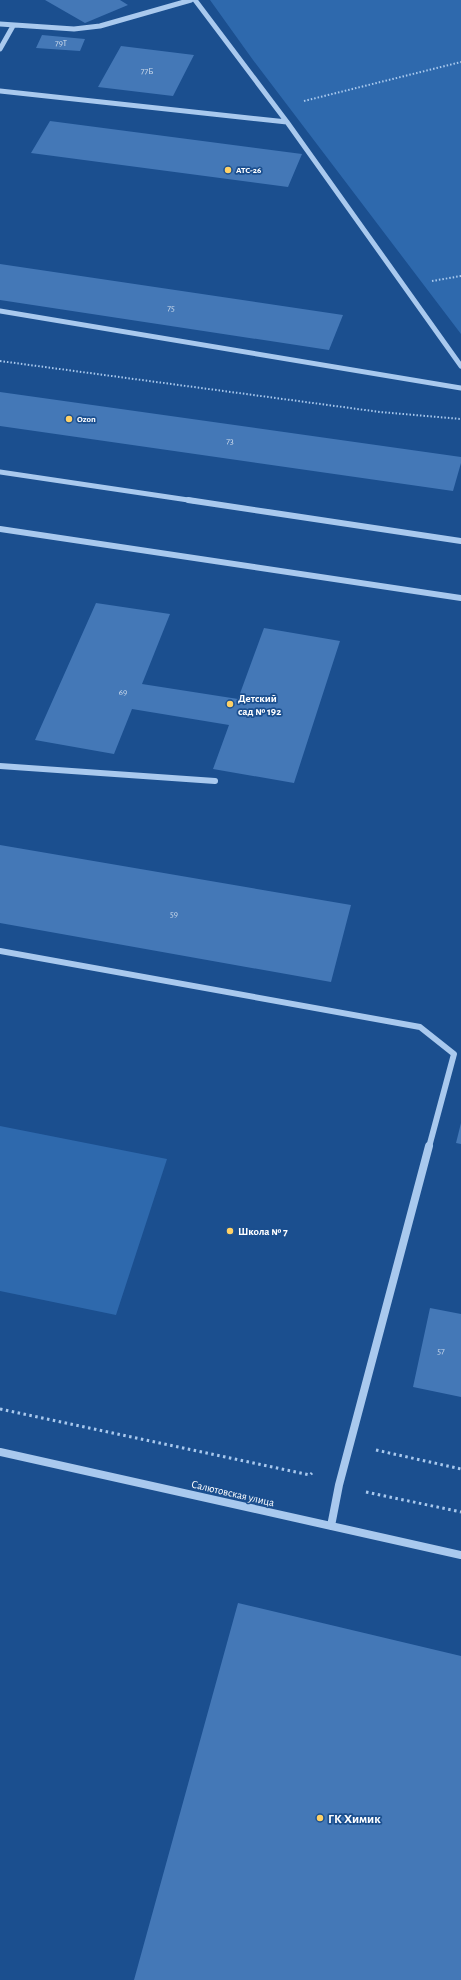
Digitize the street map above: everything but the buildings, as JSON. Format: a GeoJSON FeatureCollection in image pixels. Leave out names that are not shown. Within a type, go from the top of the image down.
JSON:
{"type":"FeatureCollection","features":[{"type":"Feature","properties":{"kind":"street"},"geometry":{"type":"LineString","coordinates":[[0,24],[74,29],[100,26],[191,0]]}},
{"type":"Feature","properties":{"kind":"street"},"geometry":{"type":"LineString","coordinates":[[194,0],[287,122],[461,366]]}},
{"type":"Feature","properties":{"kind":"street"},"geometry":{"type":"LineString","coordinates":[[0,48],[13,26]]}},
{"type":"Feature","properties":{"kind":"street"},"geometry":{"type":"LineString","coordinates":[[0,91],[287,122]]}},
{"type":"Feature","properties":{"kind":"street"},"geometry":{"type":"LineString","coordinates":[[0,311],[461,388]]}},
{"type":"Feature","properties":{"kind":"street"},"geometry":{"type":"LineString","coordinates":[[0,472],[461,541]]}},
{"type":"Feature","properties":{"kind":"street"},"geometry":{"type":"LineString","coordinates":[[0,528],[461,598]]}},
{"type":"Feature","properties":{"kind":"street"},"geometry":{"type":"LineString","coordinates":[[0,766],[215,780]]}},
{"type":"Feature","properties":{"kind":"street"},"geometry":{"type":"LineString","coordinates":[[0,951],[420,1027],[454,1054],[339,1485],[331,1526]]}},
{"type":"Feature","properties":{"kind":"street","name":"Салютовская улица"},"geometry":{"type":"LineString","coordinates":[[0,1452],[461,1555]]}},
{"type":"Feature","properties":{"kind":"path"},"geometry":{"type":"LineString","coordinates":[[276,107],[461,62]]}},
{"type":"Feature","properties":{"kind":"path"},"geometry":{"type":"LineString","coordinates":[[0,361],[380,412],[461,419]]}},
{"type":"Feature","properties":{"kind":"path"},"geometry":{"type":"LineString","coordinates":[[0,1409],[310,1475],[339,1485],[461,1512]]}},
{"type":"Feature","properties":{"kind":"path"},"geometry":{"type":"LineString","coordinates":[[310,1475],[350,1444],[461,1469]]}},
{"type":"Feature","properties":{"kind":"shaded area"},"geometry":{"type":"Polygon","coordinates":[[[210,0],[461,0],[461,334],[253,60],[210,0]]]}},
{"type":"Feature","properties":{"kind":"shaded area"},"geometry":{"type":"Polygon","coordinates":[[[0,1126],[167,1159],[116,1315],[0,1291],[0,1126]]]}},
{"type":"Feature","properties":{"kind":"place","name":"АТС-26"},"geometry":{"type":"Point","coordinates":[228,170]}},
{"type":"Feature","properties":{"kind":"place","name":"Ozon"},"geometry":{"type":"Point","coordinates":[69,419]}},
{"type":"Feature","properties":{"kind":"place","name":"Детский сад № 192"},"geometry":{"type":"Point","coordinates":[230,704]}},
{"type":"Feature","properties":{"kind":"place","name":"Школа № 7"},"geometry":{"type":"Point","coordinates":[230,1231]}},
{"type":"Feature","properties":{"kind":"place","name":"ГК Химик"},"geometry":{"type":"Point","coordinates":[320,1818]}}]}
